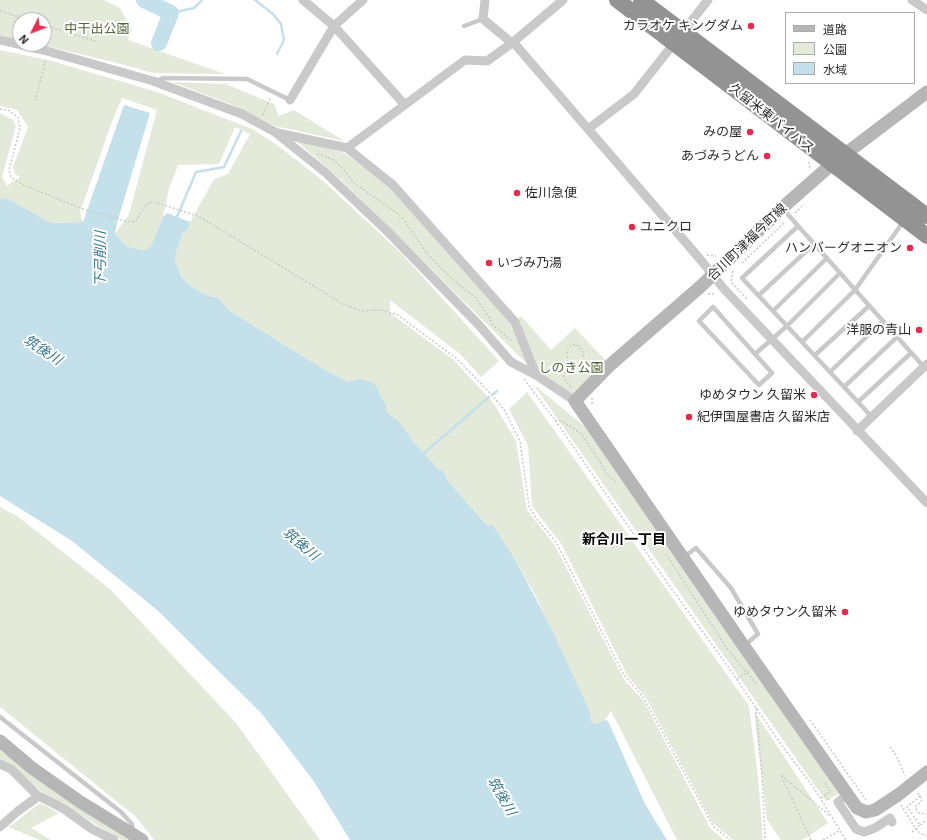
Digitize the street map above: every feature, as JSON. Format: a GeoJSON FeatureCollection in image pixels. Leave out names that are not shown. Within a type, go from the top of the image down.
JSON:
{"type":"FeatureCollection","features":[{"type":"Feature","properties":{"kind":"highway","name":"久留米東バイパス"},"geometry":{"type":"LineString","coordinates":[[618,0],[679,38]]}},
{"type":"Feature","properties":{"kind":"highway","name":"久留米東バイパス"},"geometry":{"type":"LineString","coordinates":[[642,0],[679,38],[768,113],[838,159],[925,211]]}},
{"type":"Feature","properties":{"kind":"highway","name":"久留米東バイパス"},"geometry":{"type":"LineString","coordinates":[[838,159],[906,220],[927,236]]}},
{"type":"Feature","properties":{"kind":"street"},"geometry":{"type":"LineString","coordinates":[[303,0],[334,26],[405,105]]}},
{"type":"Feature","properties":{"kind":"street"},"geometry":{"type":"LineString","coordinates":[[290,100],[334,26],[363,0]]}},
{"type":"Feature","properties":{"kind":"street"},"geometry":{"type":"LineString","coordinates":[[485,0],[483,19],[513,43],[724,289],[927,503]]}},
{"type":"Feature","properties":{"kind":"street"},"geometry":{"type":"LineString","coordinates":[[346,148],[465,60],[487,61],[513,43],[563,0]]}},
{"type":"Feature","properties":{"kind":"street"},"geometry":{"type":"LineString","coordinates":[[588,129],[634,94],[708,0]]}},
{"type":"Feature","properties":{"kind":"street"},"geometry":{"type":"LineString","coordinates":[[912,0],[927,10]]}},
{"type":"Feature","properties":{"kind":"street"},"geometry":{"type":"LineString","coordinates":[[0,40],[12,43]]}},
{"type":"Feature","properties":{"kind":"street"},"geometry":{"type":"LineString","coordinates":[[52,52],[153,81],[242,114],[275,132],[326,172],[388,232],[478,324],[512,362],[536,375],[575,401],[744,646],[752,669],[840,790],[857,808],[866,812],[875,810],[898,795],[927,772]]}},
{"type":"Feature","properties":{"kind":"street","name":"合川町津福今町線"},"geometry":{"type":"LineString","coordinates":[[575,401],[610,365],[700,287],[724,264],[786,213],[838,159],[927,92]]}},
{"type":"Feature","properties":{"kind":"street"},"geometry":{"type":"LineString","coordinates":[[275,132],[346,148],[393,185],[515,322],[536,375]]}},
{"type":"Feature","properties":{"kind":"street"},"geometry":{"type":"LineString","coordinates":[[858,430],[926,366]]}},
{"type":"Feature","properties":{"kind":"street"},"geometry":{"type":"LineString","coordinates":[[0,741],[32,768],[61,789],[138,837]]}},
{"type":"Feature","properties":{"kind":"street"},"geometry":{"type":"LineString","coordinates":[[0,764],[10,769],[38,795],[114,840]]}},
{"type":"Feature","properties":{"kind":"street"},"geometry":{"type":"LineString","coordinates":[[840,790],[838,802],[856,829],[864,832],[875,828],[890,818],[892,822]]}},
{"type":"Feature","properties":{"kind":"street"},"geometry":{"type":"LineString","coordinates":[[0,827],[38,795]]}},
{"type":"Feature","properties":{"kind":"lane"},"geometry":{"type":"LineString","coordinates":[[464,26],[483,19]]}},
{"type":"Feature","properties":{"kind":"lane"},"geometry":{"type":"LineString","coordinates":[[153,81],[164,78],[247,79],[290,100]]}},
{"type":"Feature","properties":{"kind":"lane"},"geometry":{"type":"LineString","coordinates":[[786,213],[911,353],[926,366]]}},
{"type":"Feature","properties":{"kind":"lane"},"geometry":{"type":"LineString","coordinates":[[802,342],[855,290],[906,220]]}},
{"type":"Feature","properties":{"kind":"lane"},"geometry":{"type":"LineString","coordinates":[[798,226],[742,278],[872,417]]}},
{"type":"Feature","properties":{"kind":"lane"},"geometry":{"type":"LineString","coordinates":[[758,295],[814,244]]}},
{"type":"Feature","properties":{"kind":"lane"},"geometry":{"type":"LineString","coordinates":[[773,311],[827,258]]}},
{"type":"Feature","properties":{"kind":"lane"},"geometry":{"type":"LineString","coordinates":[[755,354],[787,326],[840,273]]}},
{"type":"Feature","properties":{"kind":"lane"},"geometry":{"type":"LineString","coordinates":[[814,355],[869,306]]}},
{"type":"Feature","properties":{"kind":"lane"},"geometry":{"type":"LineString","coordinates":[[713,307],[755,354],[772,373],[759,385],[699,321],[713,307]]}},
{"type":"Feature","properties":{"kind":"lane"},"geometry":{"type":"LineString","coordinates":[[830,372],[883,321]]}},
{"type":"Feature","properties":{"kind":"lane"},"geometry":{"type":"LineString","coordinates":[[844,388],[897,337]]}},
{"type":"Feature","properties":{"kind":"lane"},"geometry":{"type":"LineString","coordinates":[[858,402],[911,353]]}},
{"type":"Feature","properties":{"kind":"lane"},"geometry":{"type":"LineString","coordinates":[[683,558],[696,548],[731,588],[758,634],[744,646]]}},
{"type":"Feature","properties":{"kind":"lane"},"geometry":{"type":"LineString","coordinates":[[0,717],[121,812],[132,824],[138,837]]}},
{"type":"Feature","properties":{"kind":"path"},"geometry":{"type":"LineString","coordinates":[[0,11],[12,15]]}},
{"type":"Feature","properties":{"kind":"path"},"geometry":{"type":"LineString","coordinates":[[52,28],[98,42]]}},
{"type":"Feature","properties":{"kind":"path"},"geometry":{"type":"LineString","coordinates":[[36,101],[48,52]]}},
{"type":"Feature","properties":{"kind":"path"},"geometry":{"type":"LineString","coordinates":[[259,123],[274,92]]}},
{"type":"Feature","properties":{"kind":"path"},"geometry":{"type":"LineString","coordinates":[[0,109],[8,110],[18,117],[20,128],[9,170],[11,177],[21,184],[80,208],[126,222],[136,221],[144,207],[149,202],[155,202],[200,217],[344,304],[361,311],[381,310],[398,315],[456,358],[490,393],[504,411],[520,441],[529,506],[536,518],[556,542],[624,675],[644,698],[713,826],[730,840]]}},
{"type":"Feature","properties":{"kind":"path"},"geometry":{"type":"LineString","coordinates":[[301,153],[323,155],[335,161],[354,184],[396,212],[404,220],[426,252],[438,266],[476,298],[493,324],[506,337],[525,348]]}},
{"type":"Feature","properties":{"kind":"path"},"geometry":{"type":"LineString","coordinates":[[731,282],[732,272],[786,213],[806,202]]}},
{"type":"Feature","properties":{"kind":"path"},"geometry":{"type":"LineString","coordinates":[[707,294],[719,294]]}},
{"type":"Feature","properties":{"kind":"path"},"geometry":{"type":"LineString","coordinates":[[571,387],[565,380],[564,376],[568,363],[567,350],[569,347],[572,345],[577,345],[580,348],[583,353],[584,361],[590,369]]}},
{"type":"Feature","properties":{"kind":"path"},"geometry":{"type":"LineString","coordinates":[[512,362],[555,420],[821,798],[839,831],[846,840]]}},
{"type":"Feature","properties":{"kind":"path"},"geometry":{"type":"LineString","coordinates":[[592,397],[592,411]]}},
{"type":"Feature","properties":{"kind":"path"},"geometry":{"type":"LineString","coordinates":[[555,420],[561,421],[572,427],[582,435],[607,475],[618,483]]}},
{"type":"Feature","properties":{"kind":"path"},"geometry":{"type":"LineString","coordinates":[[664,549],[713,628],[752,669],[760,688]]}},
{"type":"Feature","properties":{"kind":"path"},"geometry":{"type":"LineString","coordinates":[[737,679],[752,669]]}},
{"type":"Feature","properties":{"kind":"path"},"geometry":{"type":"LineString","coordinates":[[756,706],[764,789],[765,840]]}},
{"type":"Feature","properties":{"kind":"path"},"geometry":{"type":"LineString","coordinates":[[806,715],[869,805]]}},
{"type":"Feature","properties":{"kind":"path"},"geometry":{"type":"LineString","coordinates":[[890,747],[896,755],[905,776]]}},
{"type":"Feature","properties":{"kind":"path"},"geometry":{"type":"LineString","coordinates":[[811,840],[781,775],[831,817]]}},
{"type":"Feature","properties":{"kind":"path"},"geometry":{"type":"LineString","coordinates":[[823,779],[840,790]]}},
{"type":"Feature","properties":{"kind":"path"},"geometry":{"type":"LineString","coordinates":[[821,798],[840,790]]}},
{"type":"Feature","properties":{"kind":"path"},"geometry":{"type":"LineString","coordinates":[[918,792],[922,799],[921,802],[915,807],[920,813],[927,814]]}},
{"type":"Feature","properties":{"kind":"path"},"geometry":{"type":"LineString","coordinates":[[920,796],[907,807],[920,825]]}},
{"type":"Feature","properties":{"kind":"path"},"geometry":{"type":"LineString","coordinates":[[901,805],[921,834],[927,835]]}},
{"type":"Feature","properties":{"kind":"path"},"geometry":{"type":"LineString","coordinates":[[912,832],[926,820]]}},
{"type":"Feature","properties":{"kind":"path"},"geometry":{"type":"LineString","coordinates":[[823,840],[839,831]]}},
{"type":"Feature","properties":{"kind":"green space","name":"中干出公園"},"geometry":{"type":"Polygon","coordinates":[[[0,0],[104,0],[120,8],[132,30],[128,40],[225,74],[153,73],[52,47],[52,12],[12,12],[12,38],[0,35],[0,0]]]}},
{"type":"Feature","properties":{"kind":"green space"},"geometry":{"type":"Polygon","coordinates":[[[0,50],[52,61],[157,92],[252,129],[277,145],[322,180],[401,253],[499,361],[481,377],[460,354],[390,300],[390,313],[454,360],[494,404],[516,441],[527,510],[554,544],[625,681],[644,701],[710,828],[724,840],[677,840],[611,711],[605,720],[595,724],[592,722],[590,712],[534,593],[515,559],[493,525],[488,525],[484,522],[448,481],[444,471],[439,470],[412,440],[399,421],[391,416],[386,410],[386,404],[378,389],[358,380],[348,382],[325,370],[230,311],[218,298],[206,295],[189,285],[181,276],[175,256],[183,232],[187,231],[190,222],[214,179],[228,174],[250,134],[235,127],[219,164],[178,165],[169,189],[163,217],[151,246],[146,250],[141,250],[126,246],[115,234],[129,214],[157,110],[122,98],[80,212],[83,222],[51,223],[8,199],[0,198],[0,113],[13,120],[16,126],[2,177],[7,186],[20,177],[15,174],[13,167],[28,127],[17,110],[0,106],[0,50]]]}},
{"type":"Feature","properties":{"kind":"green space"},"geometry":{"type":"Polygon","coordinates":[[[172,82],[226,84],[274,104],[279,116],[294,110],[344,141],[275,126],[233,105],[172,82]]]}},
{"type":"Feature","properties":{"kind":"green space"},"geometry":{"type":"Polygon","coordinates":[[[294,139],[344,153],[389,184],[513,325],[530,367],[340,179],[294,139]]]}},
{"type":"Feature","properties":{"kind":"green space","name":"しのき公園"},"geometry":{"type":"Polygon","coordinates":[[[521,316],[551,350],[575,328],[610,365],[575,401],[536,375],[515,322],[521,316]]]}},
{"type":"Feature","properties":{"kind":"green space"},"geometry":{"type":"Polygon","coordinates":[[[533,384],[584,426],[840,793],[826,801],[533,384]]]}},
{"type":"Feature","properties":{"kind":"green space"},"geometry":{"type":"Polygon","coordinates":[[[527,392],[749,706],[758,777],[763,840],[733,840],[712,822],[646,698],[627,675],[562,545],[532,506],[528,446],[509,409],[527,392]]]}},
{"type":"Feature","properties":{"kind":"green space"},"geometry":{"type":"Polygon","coordinates":[[[0,507],[17,516],[110,589],[236,723],[320,840],[154,840],[136,817],[0,707],[0,507]]]}},
{"type":"Feature","properties":{"kind":"green space"},"geometry":{"type":"Polygon","coordinates":[[[754,711],[828,823],[802,840],[781,840],[767,820],[754,711]]]}},
{"type":"Feature","properties":{"kind":"green space"},"geometry":{"type":"Polygon","coordinates":[[[0,750],[74,803],[133,840],[122,840],[42,792],[10,764],[0,760],[0,750]]]}},
{"type":"Feature","properties":{"kind":"green space"},"geometry":{"type":"Polygon","coordinates":[[[40,803],[59,813],[31,828],[51,840],[39,840],[9,827],[40,803]]]}},
{"type":"Feature","properties":{"kind":"water","name":"筑後川"},"geometry":{"type":"Polygon","coordinates":[[[124,105],[150,113],[115,234],[126,246],[146,250],[151,246],[163,217],[167,213],[190,222],[187,231],[183,232],[175,256],[181,276],[189,285],[206,295],[218,298],[230,311],[325,370],[348,382],[358,379],[373,383],[386,404],[386,410],[391,416],[399,421],[412,440],[439,470],[444,471],[448,481],[484,522],[488,525],[493,525],[515,559],[553,632],[590,712],[592,722],[595,724],[605,720],[608,721],[645,804],[667,840],[350,840],[313,780],[262,714],[157,610],[72,541],[0,496],[0,198],[8,199],[51,223],[83,222],[124,105]]]}},
{"type":"Feature","properties":{"kind":"waterway","name":"下弓削川"},"geometry":{"type":"LineString","coordinates":[[144,0],[171,13],[159,43]]}},
{"type":"Feature","properties":{"kind":"waterway"},"geometry":{"type":"LineString","coordinates":[[171,13],[194,8],[202,0]]}},
{"type":"Feature","properties":{"kind":"waterway"},"geometry":{"type":"LineString","coordinates":[[255,0],[273,14],[281,24],[284,40],[277,54]]}},
{"type":"Feature","properties":{"kind":"waterway"},"geometry":{"type":"LineString","coordinates":[[176,219],[196,172],[224,167],[241,131]]}},
{"type":"Feature","properties":{"kind":"waterway"},"geometry":{"type":"LineString","coordinates":[[493,394],[497,391]]}},
{"type":"Feature","properties":{"kind":"waterway"},"geometry":{"type":"LineString","coordinates":[[423,454],[489,397]]}},
{"type":"Feature","properties":{"kind":"place","name":"カラオケ キングダム"},"geometry":{"type":"Point","coordinates":[751,26]}},
{"type":"Feature","properties":{"kind":"place","name":"みの屋"},"geometry":{"type":"Point","coordinates":[750,132]}},
{"type":"Feature","properties":{"kind":"place","name":"あづみうどん"},"geometry":{"type":"Point","coordinates":[767,156]}},
{"type":"Feature","properties":{"kind":"place","name":"佐川急便"},"geometry":{"type":"Point","coordinates":[517,193]}},
{"type":"Feature","properties":{"kind":"place","name":"ユニクロ"},"geometry":{"type":"Point","coordinates":[632,227]}},
{"type":"Feature","properties":{"kind":"place","name":"ハンバーグオニオン"},"geometry":{"type":"Point","coordinates":[910,248]}},
{"type":"Feature","properties":{"kind":"place","name":"いづみ乃湯"},"geometry":{"type":"Point","coordinates":[489,263]}},
{"type":"Feature","properties":{"kind":"place","name":"洋服の青山"},"geometry":{"type":"Point","coordinates":[919,330]}},
{"type":"Feature","properties":{"kind":"place","name":"ゆめタウン 久留米"},"geometry":{"type":"Point","coordinates":[814,395]}},
{"type":"Feature","properties":{"kind":"place","name":"紀伊国屋書店 久留米店"},"geometry":{"type":"Point","coordinates":[689,417]}},
{"type":"Feature","properties":{"kind":"place","name":"ゆめタウン久留米"},"geometry":{"type":"Point","coordinates":[845,612]}},
{"type":"Feature","properties":{"kind":"district","name":"新合川一丁目"},"geometry":{"type":"Point","coordinates":[624,539]}}]}
